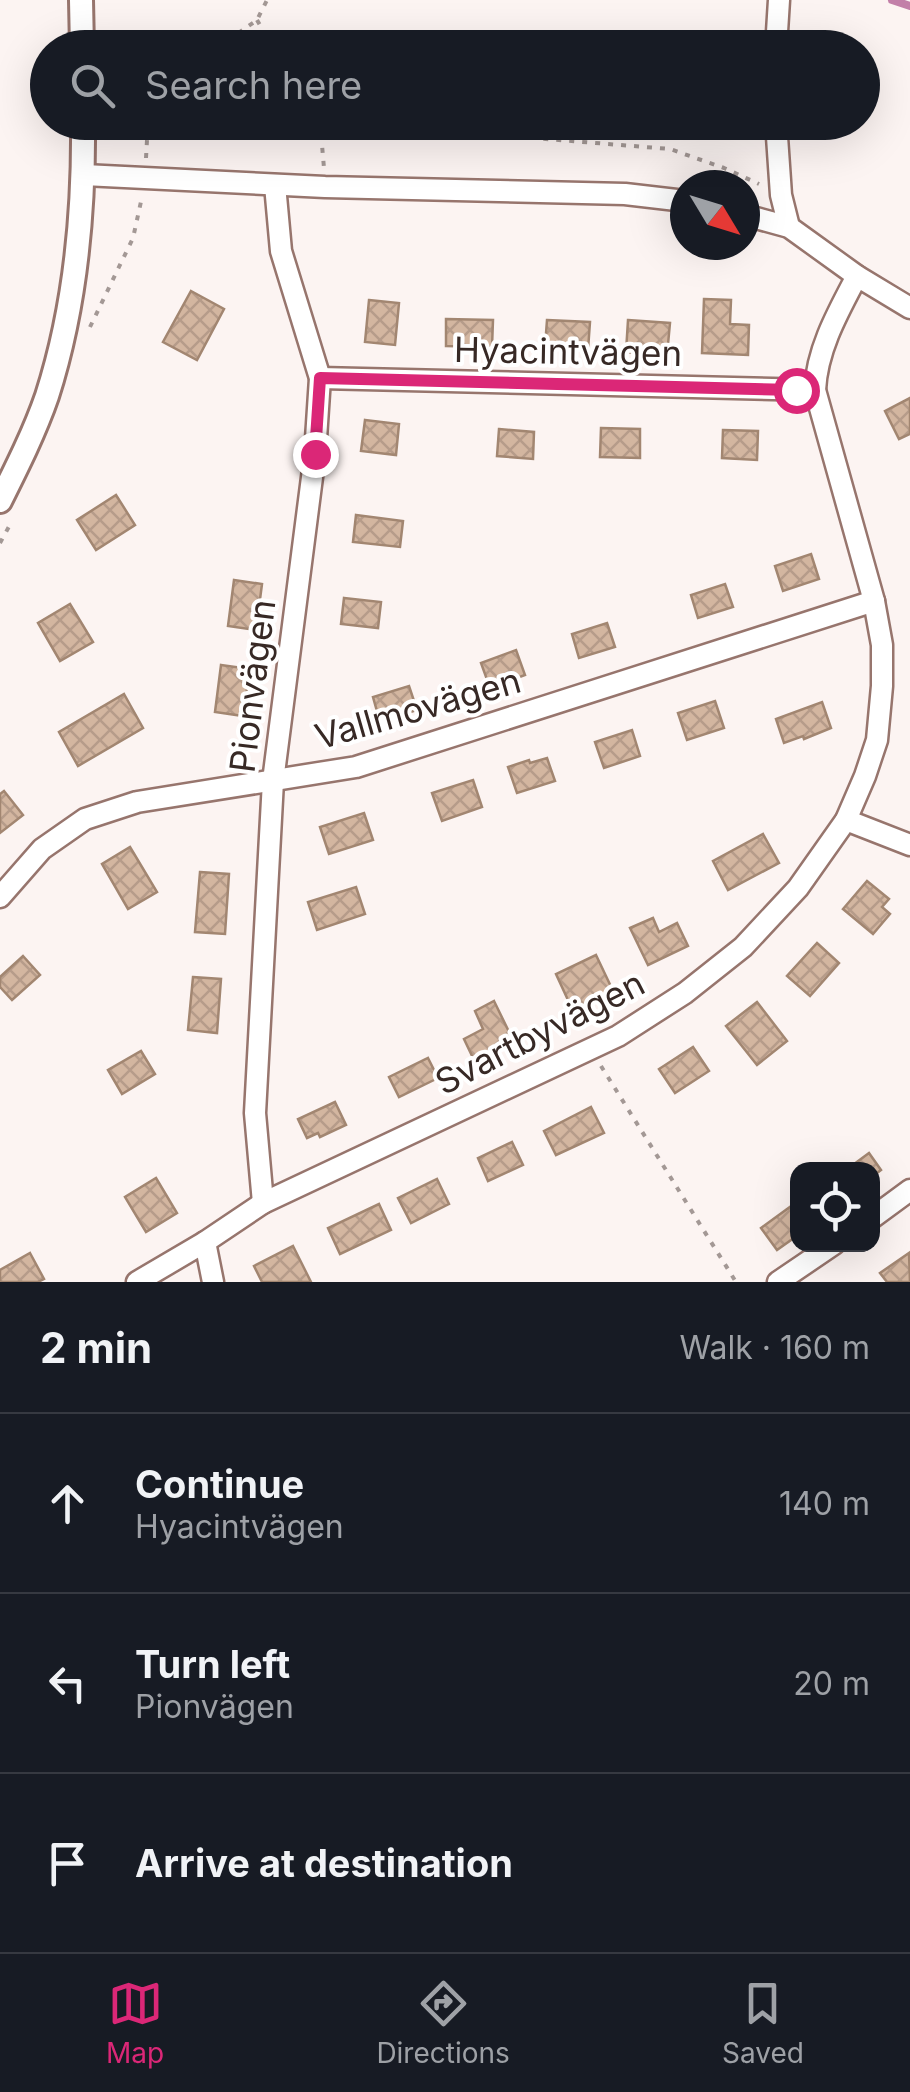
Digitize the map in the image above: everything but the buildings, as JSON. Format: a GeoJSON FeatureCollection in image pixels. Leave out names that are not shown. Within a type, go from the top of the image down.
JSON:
{"type":"FeatureCollection","features":[{"type":"Feature","properties":{"kind":"street"},"geometry":{"type":"LineString","coordinates":[[81,0],[82,30]]}},
{"type":"Feature","properties":{"kind":"street"},"geometry":{"type":"LineString","coordinates":[[777,30],[779,0]]}},
{"type":"Feature","properties":{"kind":"street"},"geometry":{"type":"LineString","coordinates":[[0,501],[46,396],[70,304],[84,175],[83,140]]}},
{"type":"Feature","properties":{"kind":"street"},"geometry":{"type":"LineString","coordinates":[[777,140],[789,227]]}},
{"type":"Feature","properties":{"kind":"street"},"geometry":{"type":"LineString","coordinates":[[84,175],[670,198]]}},
{"type":"Feature","properties":{"kind":"street","name":"Pionvägen"},"geometry":{"type":"LineString","coordinates":[[263,1202],[255,1113],[273,781],[315,454],[320,378],[281,251],[275,185]]}},
{"type":"Feature","properties":{"kind":"street"},"geometry":{"type":"LineString","coordinates":[[760,219],[789,227],[910,308]]}},
{"type":"Feature","properties":{"kind":"street","name":"Svartbyvägen"},"geometry":{"type":"LineString","coordinates":[[138,1282],[263,1202],[618,1036],[685,993],[743,947],[798,888],[846,820],[876,740],[882,686],[882,646],[874,601],[815,390],[826,342],[857,276]]}},
{"type":"Feature","properties":{"kind":"street","name":"Hyacintvägen"},"geometry":{"type":"LineString","coordinates":[[320,378],[815,390]]}},
{"type":"Feature","properties":{"kind":"street","name":"Vallmovägen"},"geometry":{"type":"LineString","coordinates":[[0,897],[42,848],[85,818],[137,802],[356,766],[874,601]]}},
{"type":"Feature","properties":{"kind":"street"},"geometry":{"type":"LineString","coordinates":[[846,820],[910,845]]}},
{"type":"Feature","properties":{"kind":"street"},"geometry":{"type":"LineString","coordinates":[[880,1212],[910,1190]]}},
{"type":"Feature","properties":{"kind":"street"},"geometry":{"type":"LineString","coordinates":[[205,1242],[213,1282]]}},
{"type":"Feature","properties":{"kind":"street"},"geometry":{"type":"LineString","coordinates":[[778,1282],[822,1252]]}},
{"type":"Feature","properties":{"kind":"path"},"geometry":{"type":"LineString","coordinates":[[243,30],[257,20],[267,0]]}},
{"type":"Feature","properties":{"kind":"path"},"geometry":{"type":"LineString","coordinates":[[257,20],[262,30]]}},
{"type":"Feature","properties":{"kind":"path"},"geometry":{"type":"LineString","coordinates":[[322,140],[326,187]]}},
{"type":"Feature","properties":{"kind":"path"},"geometry":{"type":"LineString","coordinates":[[559,140],[670,149],[782,195]]}},
{"type":"Feature","properties":{"kind":"path"},"geometry":{"type":"LineString","coordinates":[[591,1050],[736,1282]]}},
{"type":"Feature","properties":{"kind":"waterway"},"geometry":{"type":"LineString","coordinates":[[892,0],[910,6]]}},
{"type":"Feature","properties":{"kind":"route"},"geometry":{"type":"LineString","coordinates":[[315,454],[320,378],[796,390]]}}]}
